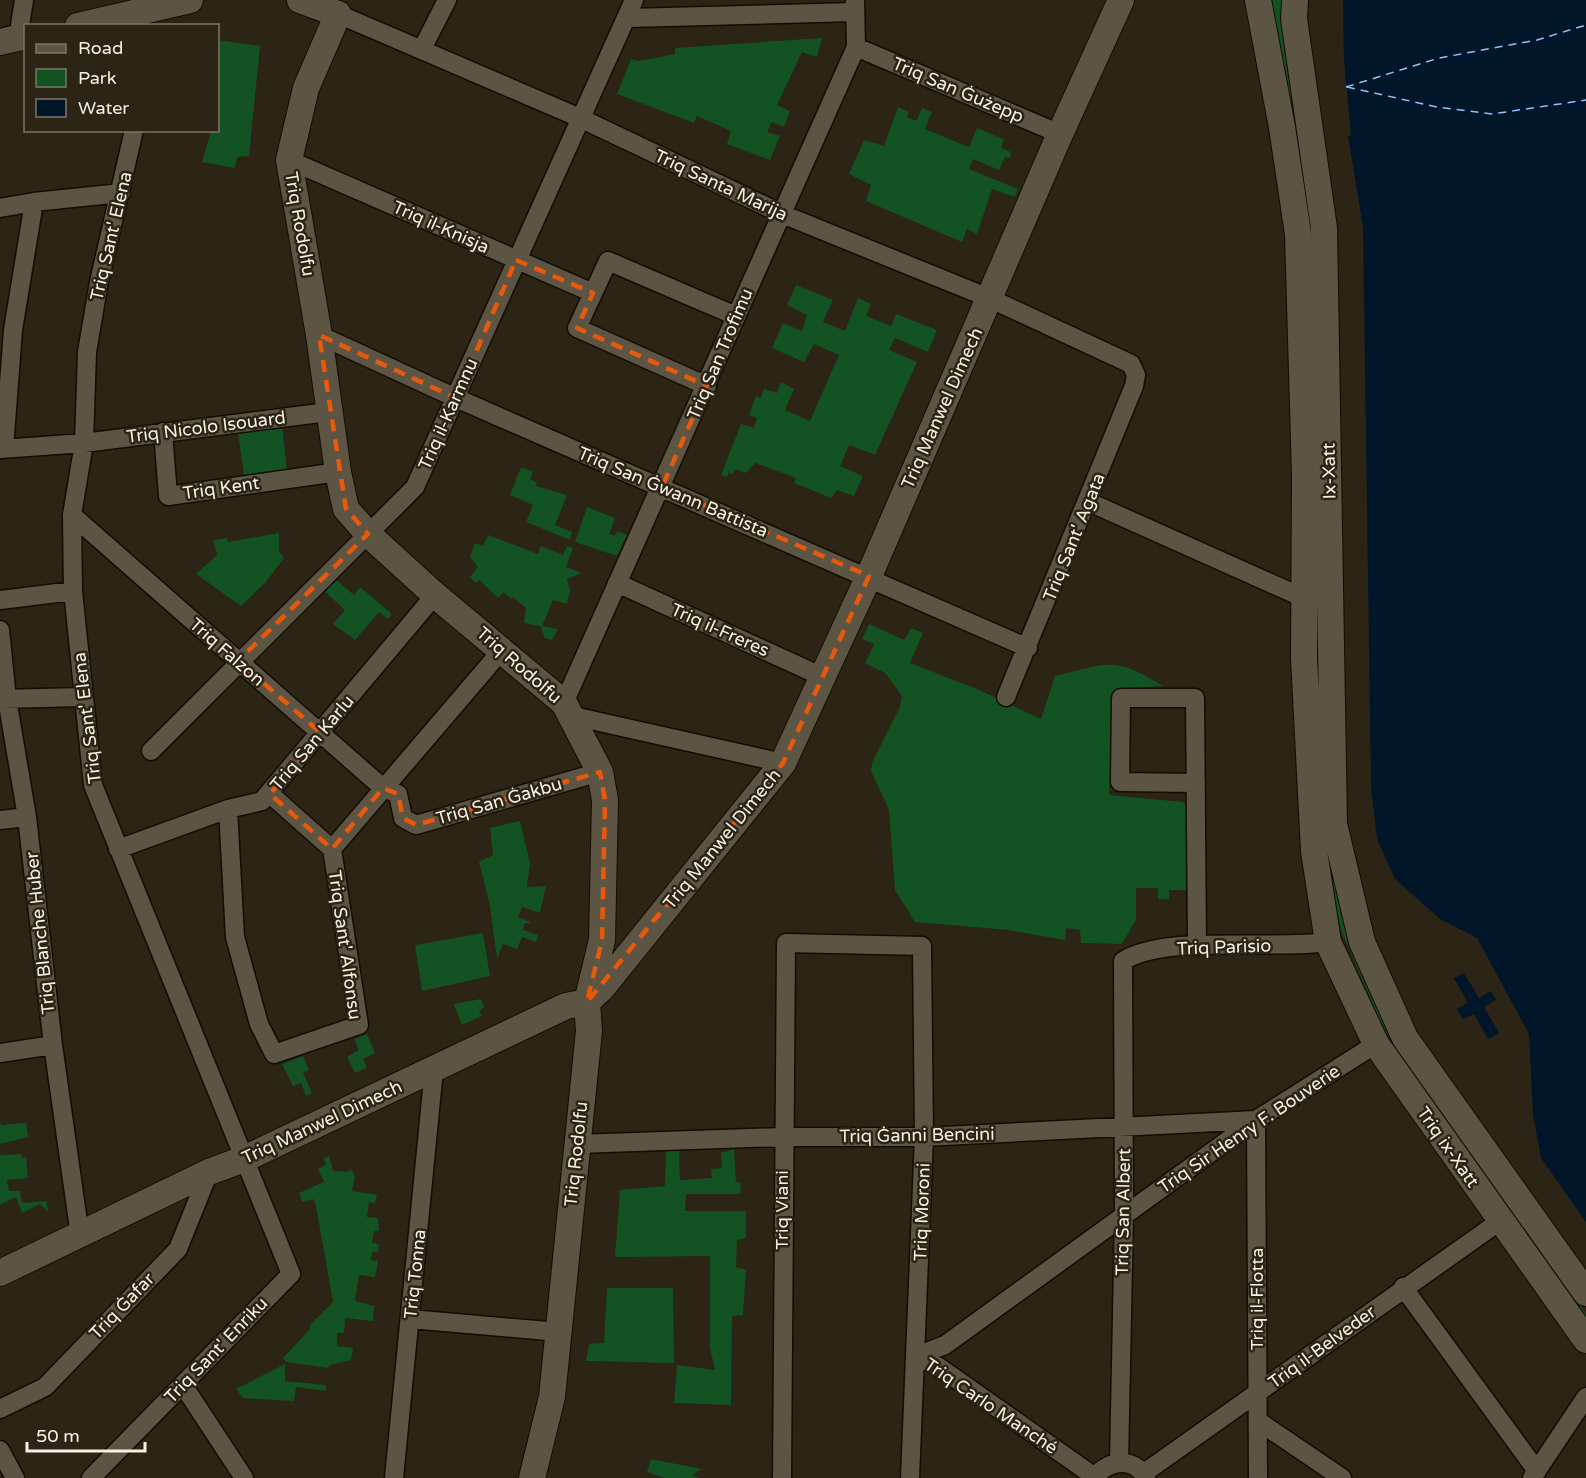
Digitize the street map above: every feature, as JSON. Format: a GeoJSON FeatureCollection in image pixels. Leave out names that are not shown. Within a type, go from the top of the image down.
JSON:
{"type":"FeatureCollection","features":[{"type":"Feature","properties":{"kind":"street"},"geometry":{"type":"LineString","coordinates":[[11,38],[24,0]]}},
{"type":"Feature","properties":{"kind":"street"},"geometry":{"type":"LineString","coordinates":[[95,24],[137,19],[190,0]]}},
{"type":"Feature","properties":{"kind":"street","name":"Triq Santa Marija"},"geometry":{"type":"LineString","coordinates":[[300,0],[338,14],[580,118],[782,214],[989,298],[1131,364],[1136,375]]}},
{"type":"Feature","properties":{"kind":"street"},"geometry":{"type":"LineString","coordinates":[[422,50],[447,0]]}},
{"type":"Feature","properties":{"kind":"street","name":"Triq il-Karmnu"},"geometry":{"type":"LineString","coordinates":[[151,751],[238,661],[415,487],[580,118],[628,18],[634,0]]}},
{"type":"Feature","properties":{"kind":"street","name":"Triq Manwel Dimech"},"geometry":{"type":"LineString","coordinates":[[0,1273],[209,1172],[244,1159],[309,1123],[434,1070],[566,1006],[587,1002],[632,952],[783,763],[868,576],[1060,134],[1121,0]]}},
{"type":"Feature","properties":{"kind":"street","name":"Ix-Xatt"},"geometry":{"type":"LineString","coordinates":[[1258,0],[1299,234],[1306,599],[1304,658],[1314,850],[1328,942]]}},
{"type":"Feature","properties":{"kind":"street","name":"Ix-Xatt"},"geometry":{"type":"LineString","coordinates":[[1295,0],[1294,19],[1324,228],[1334,825],[1362,942]]}},
{"type":"Feature","properties":{"kind":"street"},"geometry":{"type":"LineString","coordinates":[[628,18],[855,6]]}},
{"type":"Feature","properties":{"kind":"street","name":"Triq San Trofimu"},"geometry":{"type":"LineString","coordinates":[[568,710],[617,583],[662,488],[856,47],[855,6]]}},
{"type":"Feature","properties":{"kind":"street","name":"Triq Rodolfu"},"geometry":{"type":"LineString","coordinates":[[338,14],[306,88],[289,160],[319,335],[328,412],[346,509],[368,534],[435,595],[502,650],[568,710],[600,772],[605,800],[602,940],[587,1002],[590,1031],[552,1397],[532,1478]]}},
{"type":"Feature","properties":{"kind":"street","name":"Triq San Ġużepp"},"geometry":{"type":"LineString","coordinates":[[856,47],[1060,134]]}},
{"type":"Feature","properties":{"kind":"street","name":"Triq Sant' Elena"},"geometry":{"type":"LineString","coordinates":[[134,132],[99,282],[87,352],[84,443],[72,515],[73,591],[93,785],[291,1274]]}},
{"type":"Feature","properties":{"kind":"street","name":"Triq il-Knisja"},"geometry":{"type":"LineString","coordinates":[[289,160],[593,294]]}},
{"type":"Feature","properties":{"kind":"street"},"geometry":{"type":"LineString","coordinates":[[0,208],[34,201],[121,193]]}},
{"type":"Feature","properties":{"kind":"street"},"geometry":{"type":"LineString","coordinates":[[2,449],[7,331],[34,201]]}},
{"type":"Feature","properties":{"kind":"street"},"geometry":{"type":"LineString","coordinates":[[707,386],[577,328],[608,261],[736,316]]}},
{"type":"Feature","properties":{"kind":"street","name":"Triq San Ġwann Battista"},"geometry":{"type":"LineString","coordinates":[[319,335],[456,398],[868,576],[1028,648]]}},
{"type":"Feature","properties":{"kind":"street","name":"Triq Sant' Agata"},"geometry":{"type":"LineString","coordinates":[[1006,697],[1089,502],[1136,375]]}},
{"type":"Feature","properties":{"kind":"street","name":"Triq Nicolo Isouard"},"geometry":{"type":"LineString","coordinates":[[2,449],[84,443],[328,412]]}},
{"type":"Feature","properties":{"kind":"street","name":"Triq Kent"},"geometry":{"type":"LineString","coordinates":[[163,432],[168,496],[338,472]]}},
{"type":"Feature","properties":{"kind":"street"},"geometry":{"type":"LineString","coordinates":[[1089,502],[1306,599]]}},
{"type":"Feature","properties":{"kind":"street","name":"Triq Falzon"},"geometry":{"type":"LineString","coordinates":[[72,515],[383,788]]}},
{"type":"Feature","properties":{"kind":"street","name":"Triq il-Freres"},"geometry":{"type":"LineString","coordinates":[[617,583],[823,677]]}},
{"type":"Feature","properties":{"kind":"street"},"geometry":{"type":"LineString","coordinates":[[0,600],[73,591]]}},
{"type":"Feature","properties":{"kind":"street","name":"Triq San Karlu"},"geometry":{"type":"LineString","coordinates":[[118,849],[228,809],[262,801],[435,595]]}},
{"type":"Feature","properties":{"kind":"street","name":"Triq Blanche Huber"},"geometry":{"type":"LineString","coordinates":[[0,630],[4,699],[27,817],[52,1045],[80,1236]]}},
{"type":"Feature","properties":{"kind":"street","name":"Triq Sant' Alfonsu"},"geometry":{"type":"LineString","coordinates":[[332,849],[502,650]]}},
{"type":"Feature","properties":{"kind":"street"},"geometry":{"type":"LineString","coordinates":[[4,699],[83,697]]}},
{"type":"Feature","properties":{"kind":"street"},"geometry":{"type":"LineString","coordinates":[[1196,783],[1120,782],[1121,698],[1195,698],[1196,783],[1197,946]]}},
{"type":"Feature","properties":{"kind":"street"},"geometry":{"type":"LineString","coordinates":[[568,710],[783,763]]}},
{"type":"Feature","properties":{"kind":"street","name":"Triq San Ġakbu"},"geometry":{"type":"LineString","coordinates":[[383,788],[398,794],[403,818],[416,825],[600,772]]}},
{"type":"Feature","properties":{"kind":"street","name":"Triq Sant' Alfonsu"},"geometry":{"type":"LineString","coordinates":[[228,809],[235,937],[260,1023],[274,1054],[359,1025],[332,849],[270,794]]}},
{"type":"Feature","properties":{"kind":"street"},"geometry":{"type":"LineString","coordinates":[[0,820],[27,817]]}},
{"type":"Feature","properties":{"kind":"street","name":"Triq Viani"},"geometry":{"type":"LineString","coordinates":[[782,1478],[782,1137],[786,942],[922,946]]}},
{"type":"Feature","properties":{"kind":"street","name":"Triq ix-Xatt"},"geometry":{"type":"LineString","coordinates":[[1328,942],[1376,1044],[1586,1340]]}},
{"type":"Feature","properties":{"kind":"street","name":"Triq Parisio"},"geometry":{"type":"LineString","coordinates":[[1123,961],[1137,952],[1197,946],[1328,942]]}},
{"type":"Feature","properties":{"kind":"street","name":"Triq ix-Xatt"},"geometry":{"type":"LineString","coordinates":[[1362,942],[1405,1038],[1586,1293]]}},
{"type":"Feature","properties":{"kind":"street","name":"Triq Moroni"},"geometry":{"type":"LineString","coordinates":[[910,1478],[917,1356],[924,1137],[922,946]]}},
{"type":"Feature","properties":{"kind":"street","name":"Triq San Albert"},"geometry":{"type":"LineString","coordinates":[[1119,1462],[1124,1216],[1123,961]]}},
{"type":"Feature","properties":{"kind":"street","name":"Triq Sir Henry F. Bouverie"},"geometry":{"type":"LineString","coordinates":[[917,1356],[945,1345],[1256,1120],[1376,1044]]}},
{"type":"Feature","properties":{"kind":"street"},"geometry":{"type":"LineString","coordinates":[[0,1053],[52,1045]]}},
{"type":"Feature","properties":{"kind":"street","name":"Triq Tonna"},"geometry":{"type":"LineString","coordinates":[[394,1478],[434,1070]]}},
{"type":"Feature","properties":{"kind":"street","name":"Triq Ġanni Bencini"},"geometry":{"type":"LineString","coordinates":[[577,1144],[782,1137],[924,1137],[1256,1120]]}},
{"type":"Feature","properties":{"kind":"street","name":"Triq il-Flotta"},"geometry":{"type":"LineString","coordinates":[[1256,1120],[1258,1478]]}},
{"type":"Feature","properties":{"kind":"street","name":"Triq Ġafar"},"geometry":{"type":"LineString","coordinates":[[0,1408],[45,1387],[178,1249],[209,1172]]}},
{"type":"Feature","properties":{"kind":"street","name":"Triq il-Belveder"},"geometry":{"type":"LineString","coordinates":[[1145,1475],[1403,1287],[1500,1221]]}},
{"type":"Feature","properties":{"kind":"street","name":"Triq Sant' Enriku"},"geometry":{"type":"LineString","coordinates":[[90,1478],[291,1274]]}},
{"type":"Feature","properties":{"kind":"street"},"geometry":{"type":"LineString","coordinates":[[1403,1287],[1534,1474],[1586,1397]]}},
{"type":"Feature","properties":{"kind":"street"},"geometry":{"type":"LineString","coordinates":[[410,1319],[559,1332]]}},
{"type":"Feature","properties":{"kind":"street","name":"Triq Carlo Manché"},"geometry":{"type":"LineString","coordinates":[[917,1356],[939,1367],[1094,1478]]}},
{"type":"Feature","properties":{"kind":"street"},"geometry":{"type":"LineString","coordinates":[[183,1385],[244,1478]]}},
{"type":"Feature","properties":{"kind":"street"},"geometry":{"type":"LineString","coordinates":[[1258,1421],[1342,1478]]}},
{"type":"Feature","properties":{"kind":"street"},"geometry":{"type":"LineString","coordinates":[[0,1450],[15,1478]]}},
{"type":"Feature","properties":{"kind":"street"},"geometry":{"type":"LineString","coordinates":[[1094,1478],[1101,1470],[1119,1462],[1133,1465],[1145,1475]]}},
{"type":"Feature","properties":{"kind":"highlighted area"},"geometry":{"type":"Polygon","coordinates":[[[516,260],[593,293],[577,328],[707,386],[662,487],[869,576],[783,763],[587,1002],[602,940],[605,800],[600,772],[416,825],[403,818],[398,794],[383,788],[332,849],[270,794],[321,733],[238,661],[368,534],[346,509],[319,335],[456,398],[516,260]]]}},
{"type":"Feature","properties":{"kind":"green space"},"geometry":{"type":"Polygon","coordinates":[[[1267,0],[1284,0],[1311,217],[1317,467],[1267,0]]]}},
{"type":"Feature","properties":{"kind":"green space"},"geometry":{"type":"Polygon","coordinates":[[[822,38],[817,57],[802,52],[777,105],[790,111],[784,127],[772,122],[767,132],[780,136],[770,160],[727,144],[731,131],[697,116],[694,123],[617,94],[631,59],[639,61],[675,54],[675,48],[822,38]]]}},
{"type":"Feature","properties":{"kind":"green space"},"geometry":{"type":"Polygon","coordinates":[[[219,40],[260,46],[249,156],[237,157],[235,168],[202,162],[211,132],[219,132],[219,40]]]}},
{"type":"Feature","properties":{"kind":"green space"},"geometry":{"type":"Polygon","coordinates":[[[898,107],[909,112],[907,117],[916,121],[922,108],[932,112],[925,129],[969,147],[977,128],[1004,139],[1001,148],[1011,152],[1010,158],[1005,157],[999,170],[973,159],[969,169],[1018,189],[1015,197],[992,189],[977,234],[967,229],[962,242],[866,201],[871,185],[849,174],[864,140],[884,146],[898,107]]]}},
{"type":"Feature","properties":{"kind":"green space"},"geometry":{"type":"Polygon","coordinates":[[[796,285],[833,300],[823,322],[845,331],[858,298],[871,304],[866,316],[891,326],[896,314],[937,330],[928,352],[895,338],[889,350],[917,362],[875,455],[849,445],[840,466],[863,476],[854,496],[837,490],[831,498],[794,483],[796,478],[755,463],[746,473],[736,469],[732,474],[729,472],[727,477],[721,475],[741,424],[754,428],[757,418],[749,415],[756,396],[761,398],[764,389],[777,393],[781,382],[794,389],[785,410],[810,421],[839,355],[814,344],[804,362],[772,348],[783,323],[802,331],[807,315],[787,305],[796,285]]]}},
{"type":"Feature","properties":{"kind":"green space"},"geometry":{"type":"Polygon","coordinates":[[[282,425],[287,471],[244,476],[238,432],[282,425]]]}},
{"type":"Feature","properties":{"kind":"green space"},"geometry":{"type":"Polygon","coordinates":[[[521,467],[533,472],[530,479],[537,482],[536,486],[567,495],[555,525],[572,532],[570,540],[526,522],[533,505],[510,495],[521,467]]]}},
{"type":"Feature","properties":{"kind":"green space"},"geometry":{"type":"Polygon","coordinates":[[[1319,481],[1323,779],[1409,1062],[1586,1314],[1586,1324],[1405,1065],[1380,1021],[1341,930],[1322,835],[1315,673],[1319,481]]]}},
{"type":"Feature","properties":{"kind":"green space"},"geometry":{"type":"Polygon","coordinates":[[[587,507],[615,518],[609,534],[615,536],[617,531],[627,535],[617,556],[575,542],[587,507]]]}},
{"type":"Feature","properties":{"kind":"green space"},"geometry":{"type":"Polygon","coordinates":[[[279,533],[279,552],[284,558],[265,583],[241,606],[196,574],[217,555],[213,540],[227,538],[228,542],[279,533]]]}},
{"type":"Feature","properties":{"kind":"green space"},"geometry":{"type":"Polygon","coordinates":[[[488,535],[538,554],[541,546],[563,555],[567,546],[573,548],[566,567],[582,573],[567,579],[570,590],[567,604],[553,600],[542,626],[558,629],[552,640],[545,638],[540,626],[524,623],[526,608],[513,597],[511,599],[504,592],[498,598],[479,580],[476,583],[470,577],[478,567],[470,557],[475,543],[483,546],[488,535]]]}},
{"type":"Feature","properties":{"kind":"green space"},"geometry":{"type":"Polygon","coordinates":[[[334,578],[354,595],[360,587],[392,614],[388,619],[379,612],[355,640],[333,624],[345,610],[322,589],[334,578]]]}},
{"type":"Feature","properties":{"kind":"green space"},"geometry":{"type":"Polygon","coordinates":[[[869,624],[904,640],[911,628],[923,633],[910,663],[977,689],[1041,719],[1055,676],[1111,665],[1133,670],[1163,686],[1115,689],[1109,795],[1183,802],[1189,809],[1190,890],[1169,890],[1169,899],[1158,899],[1158,888],[1136,888],[1136,920],[1122,944],[1081,943],[1080,930],[1066,928],[1065,940],[1008,930],[915,922],[895,890],[889,810],[871,771],[872,763],[900,707],[902,696],[885,673],[865,663],[874,644],[862,639],[869,624]]]}},
{"type":"Feature","properties":{"kind":"green space"},"geometry":{"type":"Polygon","coordinates":[[[520,821],[530,863],[527,887],[546,886],[540,913],[522,907],[518,917],[530,922],[525,923],[523,930],[538,935],[536,942],[522,937],[517,949],[503,944],[497,959],[490,906],[479,862],[493,855],[490,828],[520,821]]]}},
{"type":"Feature","properties":{"kind":"green space"},"geometry":{"type":"Polygon","coordinates":[[[483,933],[490,976],[422,991],[415,945],[483,933]]]}},
{"type":"Feature","properties":{"kind":"green space"},"geometry":{"type":"Polygon","coordinates":[[[481,999],[484,1008],[479,1010],[482,1016],[462,1025],[454,1004],[481,999]]]}},
{"type":"Feature","properties":{"kind":"green space"},"geometry":{"type":"Polygon","coordinates":[[[367,1034],[375,1053],[363,1059],[367,1068],[355,1073],[347,1057],[359,1050],[354,1039],[367,1034]]]}},
{"type":"Feature","properties":{"kind":"green space"},"geometry":{"type":"Polygon","coordinates":[[[303,1056],[309,1070],[303,1073],[312,1093],[306,1096],[301,1083],[293,1086],[282,1064],[303,1056]]]}},
{"type":"Feature","properties":{"kind":"green space"},"geometry":{"type":"Polygon","coordinates":[[[0,1120],[1,1125],[26,1123],[28,1137],[0,1144],[0,1120]]]}},
{"type":"Feature","properties":{"kind":"green space"},"geometry":{"type":"Polygon","coordinates":[[[679,1148],[680,1180],[712,1178],[711,1169],[722,1168],[721,1153],[734,1149],[736,1182],[741,1183],[740,1194],[686,1194],[685,1211],[746,1211],[746,1238],[737,1240],[736,1267],[746,1270],[743,1315],[732,1316],[731,1405],[674,1403],[677,1365],[715,1370],[710,1348],[710,1256],[615,1257],[620,1190],[665,1186],[666,1151],[679,1148]]]}},
{"type":"Feature","properties":{"kind":"green space"},"geometry":{"type":"Polygon","coordinates":[[[21,1154],[22,1158],[26,1157],[28,1178],[7,1180],[9,1191],[20,1191],[22,1203],[46,1201],[49,1213],[40,1204],[22,1213],[16,1197],[0,1205],[0,1155],[21,1154]]]}},
{"type":"Feature","properties":{"kind":"green space"},"geometry":{"type":"Polygon","coordinates":[[[329,1156],[333,1171],[347,1172],[351,1169],[355,1176],[352,1191],[377,1195],[375,1203],[369,1202],[367,1217],[378,1218],[379,1231],[374,1231],[372,1243],[379,1244],[378,1252],[372,1252],[371,1260],[378,1261],[375,1277],[359,1275],[355,1301],[374,1306],[373,1321],[345,1318],[344,1333],[337,1333],[337,1346],[353,1348],[351,1360],[329,1365],[328,1368],[286,1362],[283,1358],[310,1329],[310,1325],[333,1302],[316,1206],[313,1199],[302,1202],[299,1193],[324,1182],[318,1169],[327,1164],[323,1159],[329,1156]]]}},
{"type":"Feature","properties":{"kind":"green space"},"geometry":{"type":"Polygon","coordinates":[[[607,1288],[673,1288],[674,1363],[586,1361],[589,1344],[604,1343],[607,1288]]]}},
{"type":"Feature","properties":{"kind":"green space"},"geometry":{"type":"Polygon","coordinates":[[[285,1364],[285,1381],[326,1385],[326,1391],[296,1387],[294,1401],[243,1398],[236,1389],[285,1364]]]}},
{"type":"Feature","properties":{"kind":"green space"},"geometry":{"type":"Polygon","coordinates":[[[651,1459],[702,1469],[692,1475],[699,1478],[665,1478],[647,1472],[651,1459]]]}},
{"type":"Feature","properties":{"kind":"water"},"geometry":{"type":"Polygon","coordinates":[[[1343,0],[1586,0],[1586,1222],[1541,1158],[1533,1115],[1529,1034],[1477,938],[1440,919],[1395,879],[1377,839],[1371,787],[1363,227],[1348,136],[1351,135],[1344,61],[1343,0]]]}},
{"type":"Feature","properties":{"kind":"water"},"geometry":{"type":"Polygon","coordinates":[[[1464,973],[1479,998],[1491,991],[1496,1000],[1484,1007],[1499,1033],[1488,1039],[1474,1014],[1463,1019],[1457,1009],[1468,1003],[1454,978],[1464,973]]]}},
{"type":"Feature","properties":{"kind":"ferry route"},"geometry":{"type":"LineString","coordinates":[[1346,87],[1439,58],[1537,40],[1586,25]]}},
{"type":"Feature","properties":{"kind":"ferry route"},"geometry":{"type":"LineString","coordinates":[[1347,87],[1437,107],[1492,114],[1586,100]]}}]}
